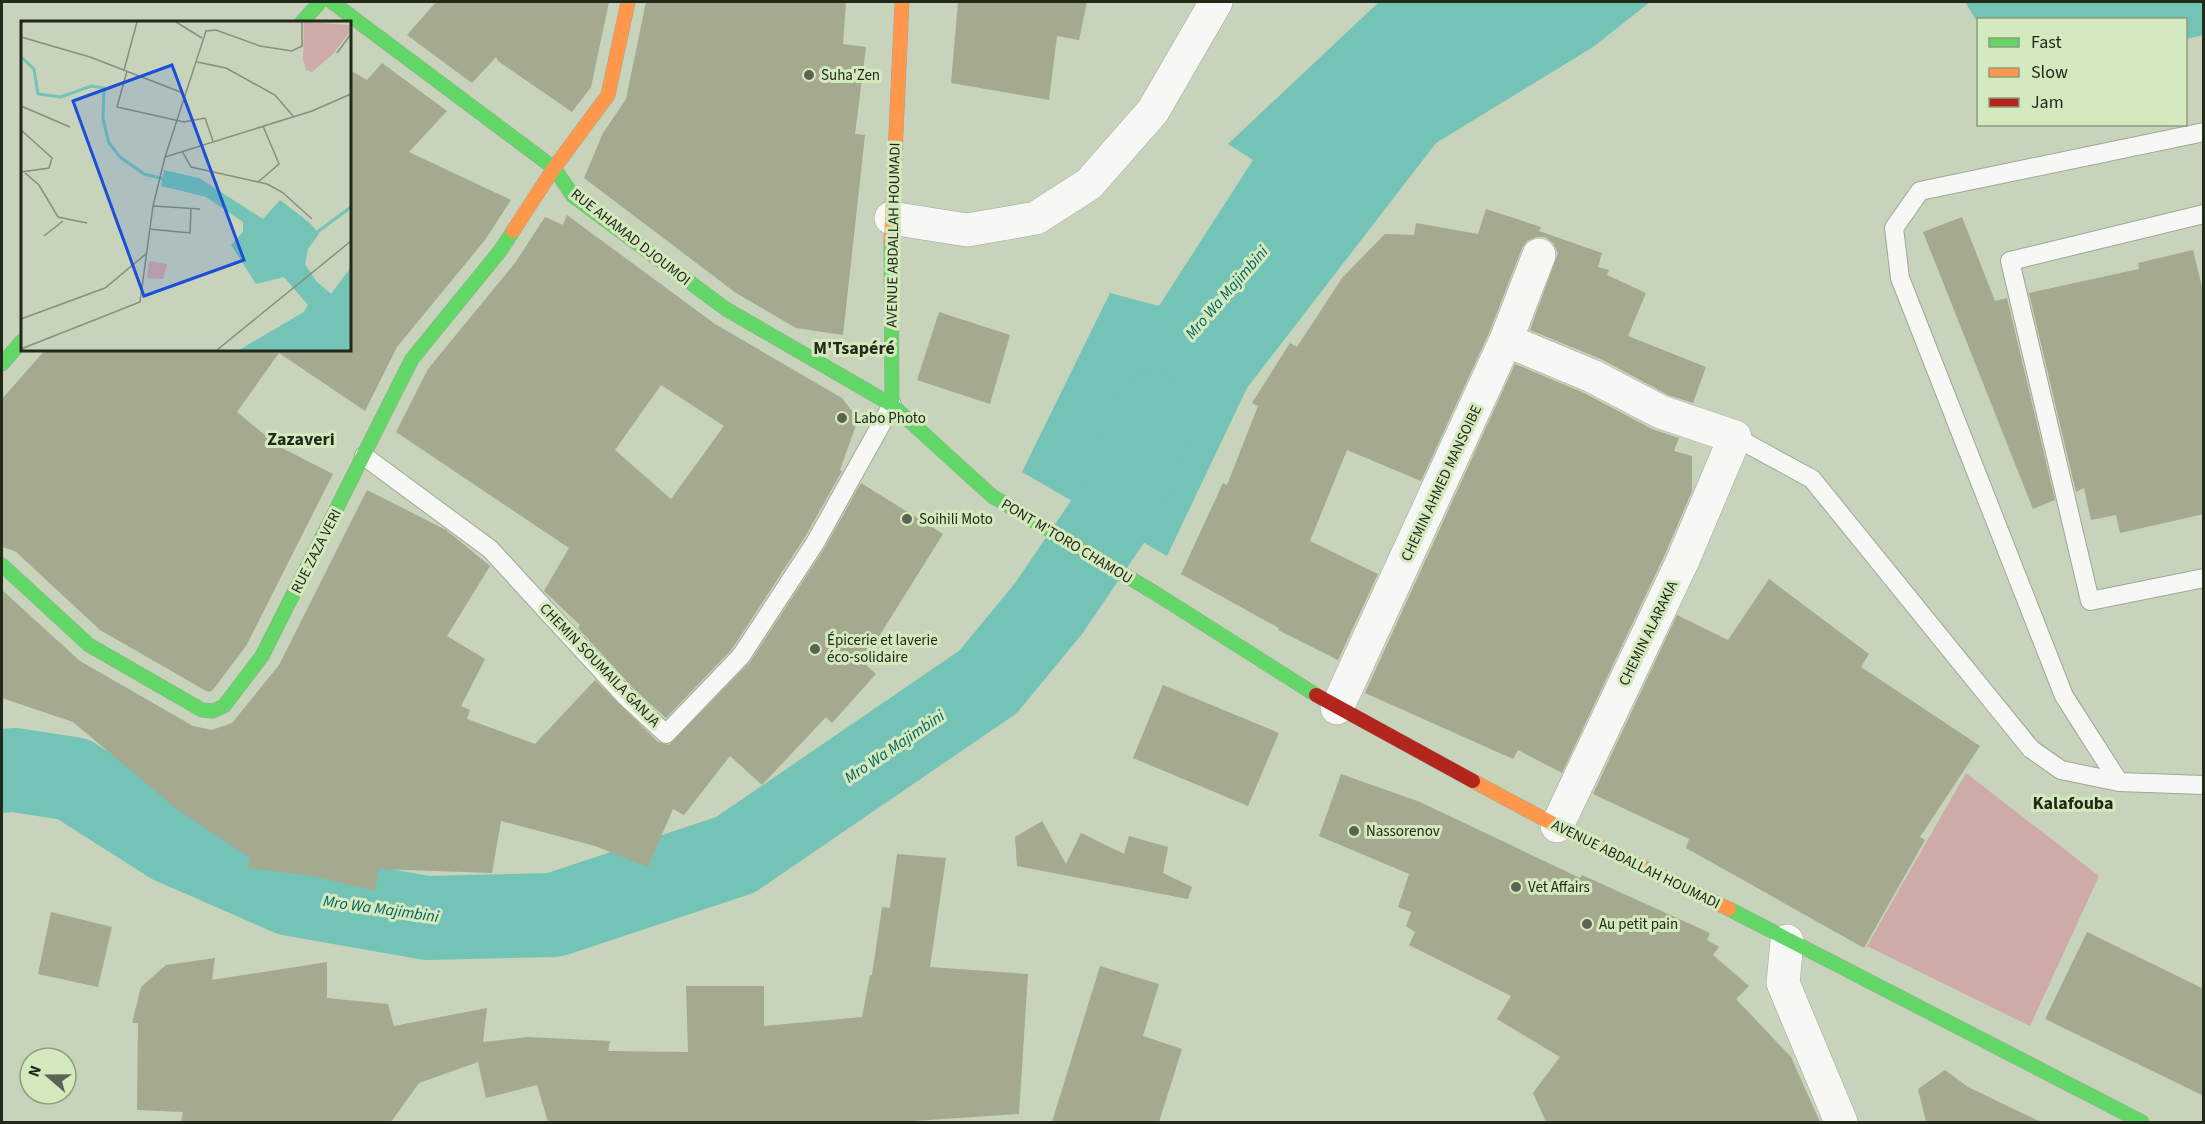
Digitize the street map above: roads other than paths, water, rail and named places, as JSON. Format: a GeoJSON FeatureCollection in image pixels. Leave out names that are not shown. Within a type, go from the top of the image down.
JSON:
{"type":"FeatureCollection","features":[{"type":"Feature","properties":{"kind":"main road"},"geometry":{"type":"LineString","coordinates":[[303,21],[320,2]]}},
{"type":"Feature","properties":{"kind":"main road","name":"RUE AHAMAD DJOUMOI"},"geometry":{"type":"LineString","coordinates":[[332,2],[554,168],[573,196],[726,309],[892,405]]}},
{"type":"Feature","properties":{"kind":"main road","name":"RUE ZAZA VERI"},"geometry":{"type":"LineString","coordinates":[[2,566],[89,645],[202,710],[213,711],[224,706],[262,656],[412,359],[500,251],[554,168],[608,95],[628,2]]}},
{"type":"Feature","properties":{"kind":"main road","name":"AVENUE ABDALLAH HOUMADI"},"geometry":{"type":"LineString","coordinates":[[892,405],[891,218],[902,2]]}},
{"type":"Feature","properties":{"kind":"main road"},"geometry":{"type":"LineString","coordinates":[[2,364],[21,342]]}},
{"type":"Feature","properties":{"kind":"main road","name":"PONT M'TORO CHAMOU"},"geometry":{"type":"LineString","coordinates":[[892,405],[992,496],[1141,585]]}},
{"type":"Feature","properties":{"kind":"main road","name":"AVENUE ABDALLAH HOUMADI"},"geometry":{"type":"LineString","coordinates":[[1141,585],[1337,708],[1557,826],[1705,897],[2142,1122]]}},
{"type":"Feature","properties":{"kind":"street"},"geometry":{"type":"LineString","coordinates":[[891,218],[967,230],[1035,218],[1089,184],[1153,111],[1216,2]]}},
{"type":"Feature","properties":{"kind":"street","name":"CHEMIN AHMED MANSOIBE"},"geometry":{"type":"LineString","coordinates":[[1337,708],[1506,340],[1539,255]]}},
{"type":"Feature","properties":{"kind":"street"},"geometry":{"type":"LineString","coordinates":[[1506,340],[1592,376],[1660,412],[1735,437]]}},
{"type":"Feature","properties":{"kind":"street","name":"CHEMIN ALARAKIA"},"geometry":{"type":"LineString","coordinates":[[1557,826],[1683,560],[1735,437]]}},
{"type":"Feature","properties":{"kind":"street"},"geometry":{"type":"LineString","coordinates":[[1787,941],[1783,983],[1841,1122]]}},
{"type":"Feature","properties":{"kind":"lane"},"geometry":{"type":"LineString","coordinates":[[2119,782],[2064,696],[1900,278],[1894,228],[1920,191],[2204,132]]}},
{"type":"Feature","properties":{"kind":"lane"},"geometry":{"type":"LineString","coordinates":[[2204,214],[2010,261],[2090,601],[2204,578]]}},
{"type":"Feature","properties":{"kind":"lane","name":"CHEMIN SOUMAILA GANJA"},"geometry":{"type":"LineString","coordinates":[[364,456],[490,549],[625,696],[666,734],[741,656],[815,543],[892,405]]}},
{"type":"Feature","properties":{"kind":"lane"},"geometry":{"type":"LineString","coordinates":[[1735,437],[1812,479],[2031,749],[2061,770],[2119,782],[2204,785]]}},
{"type":"Feature","properties":{"kind":"water"},"geometry":{"type":"Polygon","coordinates":[[[1379,2],[1650,2],[1593,47],[1436,143],[1247,388],[1167,556],[1022,472],[1110,293],[1159,306],[1253,160],[1228,144],[1379,2]]]}},
{"type":"Feature","properties":{"kind":"water"},"geometry":{"type":"Polygon","coordinates":[[[1965,2],[2203,2],[2203,35],[2187,39],[2187,18],[1977,18],[1977,21],[1965,2]]]}},
{"type":"Feature","properties":{"kind":"waterway","name":"Mro Wa Majimbini"},"geometry":{"type":"LineString","coordinates":[[2,771],[14,770],[73,779],[172,842],[291,894],[427,918],[554,915],[735,855],[988,682],[1049,608],[1123,499],[1153,415]]}},
{"type":"Feature","properties":{"kind":"place","name":"Suha'Zen"},"geometry":{"type":"Point","coordinates":[809,75]}},
{"type":"Feature","properties":{"kind":"place","name":"Labo Photo"},"geometry":{"type":"Point","coordinates":[842,418]}},
{"type":"Feature","properties":{"kind":"place","name":"Soihili Moto"},"geometry":{"type":"Point","coordinates":[907,519]}},
{"type":"Feature","properties":{"kind":"place","name":"Épicerie et laverie éco-solidaire"},"geometry":{"type":"Point","coordinates":[815,649]}},
{"type":"Feature","properties":{"kind":"place","name":"Nassorenov"},"geometry":{"type":"Point","coordinates":[1354,831]}},
{"type":"Feature","properties":{"kind":"place","name":"Vet Affairs"},"geometry":{"type":"Point","coordinates":[1516,887]}},
{"type":"Feature","properties":{"kind":"place","name":"Au petit pain"},"geometry":{"type":"Point","coordinates":[1587,924]}},
{"type":"Feature","properties":{"kind":"district","name":"M'Tsapéré"},"geometry":{"type":"Point","coordinates":[854,348]}},
{"type":"Feature","properties":{"kind":"district","name":"Zazaveri"},"geometry":{"type":"Point","coordinates":[301,439]}},
{"type":"Feature","properties":{"kind":"district","name":"Kalafouba"},"geometry":{"type":"Point","coordinates":[2073,803]}}]}
